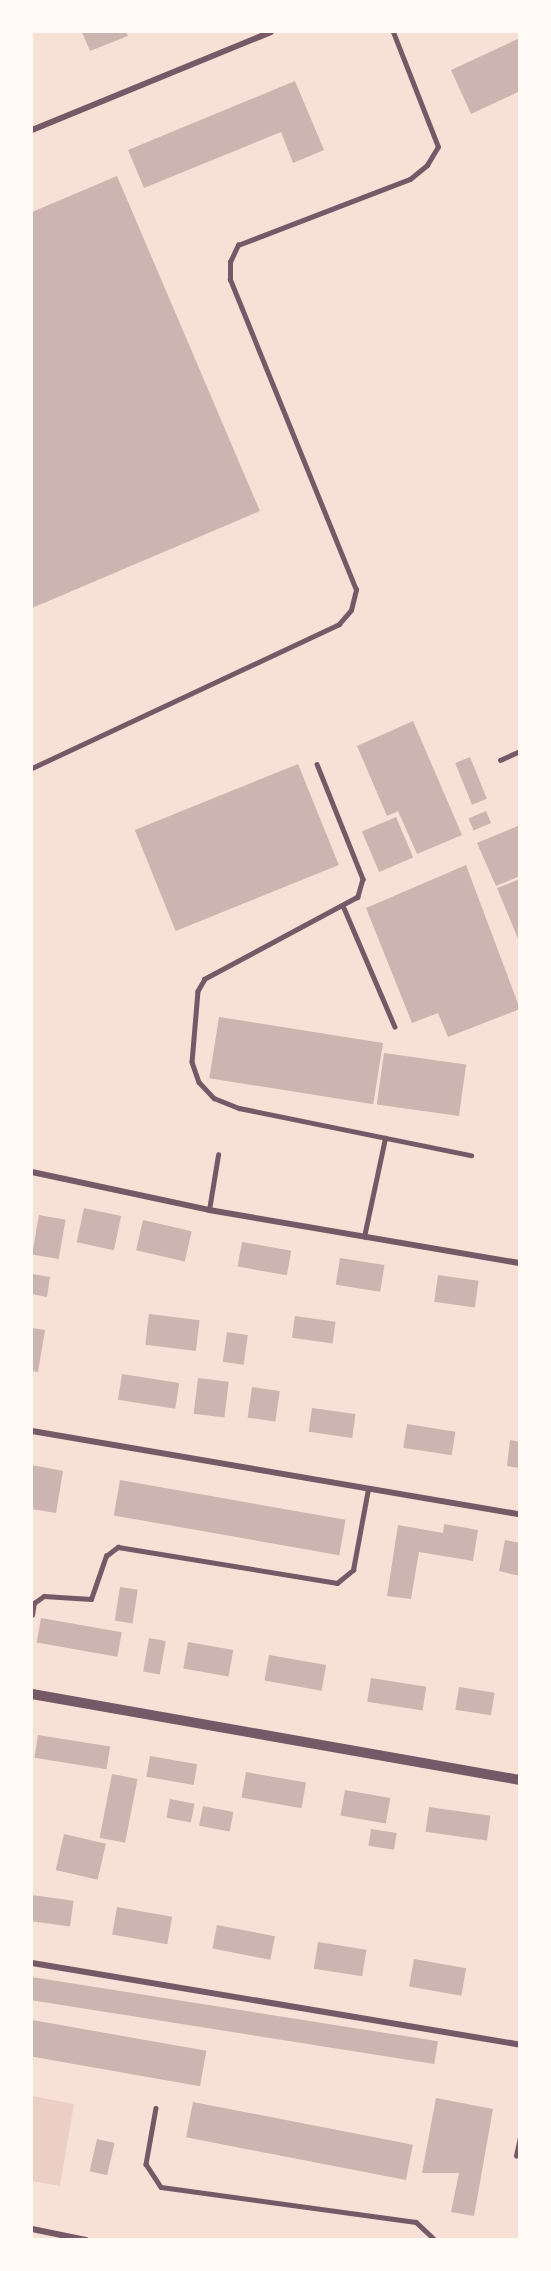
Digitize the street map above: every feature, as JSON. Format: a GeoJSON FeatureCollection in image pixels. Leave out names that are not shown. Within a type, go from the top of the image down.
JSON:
{"type":"FeatureCollection","features":[{"type":"Feature","properties":{"kind":"street"},"geometry":{"type":"LineString","coordinates":[[32,130],[271,32]]}},
{"type":"Feature","properties":{"kind":"street"},"geometry":{"type":"LineString","coordinates":[[32,1172],[209,1210],[519,1263]]}},
{"type":"Feature","properties":{"kind":"street"},"geometry":{"type":"LineString","coordinates":[[32,1431],[519,1514]]}},
{"type":"Feature","properties":{"kind":"street"},"geometry":{"type":"LineString","coordinates":[[32,1694],[519,1780]]}},
{"type":"Feature","properties":{"kind":"street"},"geometry":{"type":"LineString","coordinates":[[32,1963],[519,2045]]}},
{"type":"Feature","properties":{"kind":"street"},"geometry":{"type":"LineString","coordinates":[[32,2229],[86,2240]]}},
{"type":"Feature","properties":{"kind":"lane"},"geometry":{"type":"LineString","coordinates":[[32,768],[339,624],[351,610],[356,590],[230,280],[230,262],[238,245],[410,179],[427,165],[438,147],[393,32]]}},
{"type":"Feature","properties":{"kind":"lane"},"geometry":{"type":"LineString","coordinates":[[501,760],[519,752]]}},
{"type":"Feature","properties":{"kind":"lane"},"geometry":{"type":"LineString","coordinates":[[317,764],[363,879],[358,897],[344,908],[205,979],[198,991],[192,1062],[198,1083],[222,1101],[471,1155]]}},
{"type":"Feature","properties":{"kind":"lane"},"geometry":{"type":"LineString","coordinates":[[344,908],[395,1027]]}},
{"type":"Feature","properties":{"kind":"lane"},"geometry":{"type":"LineString","coordinates":[[364,1237],[385,1138]]}},
{"type":"Feature","properties":{"kind":"lane"},"geometry":{"type":"LineString","coordinates":[[209,1210],[218,1155]]}},
{"type":"Feature","properties":{"kind":"lane"},"geometry":{"type":"LineString","coordinates":[[32,1615],[34,1603],[44,1596],[92,1599],[106,1556],[118,1547],[337,1583],[353,1570],[368,1489]]}},
{"type":"Feature","properties":{"kind":"lane"},"geometry":{"type":"LineString","coordinates":[[156,2108],[146,2164],[161,2187],[416,2222],[435,2240]]}},
{"type":"Feature","properties":{"kind":"lane"},"geometry":{"type":"LineString","coordinates":[[516,2156],[519,2137]]}},
{"type":"Feature","properties":{"kind":"shaded area"},"geometry":{"type":"Polygon","coordinates":[[[32,2096],[74,2104],[60,2186],[32,2181],[32,2096]]]}},
{"type":"Feature","properties":{"kind":"building"},"geometry":{"type":"Polygon","coordinates":[[[82,32],[126,32],[128,36],[90,51],[82,32]]]}},
{"type":"Feature","properties":{"kind":"building"},"geometry":{"type":"Polygon","coordinates":[[[520,38],[520,91],[471,114],[451,70],[520,38]]]}},
{"type":"Feature","properties":{"kind":"building"},"geometry":{"type":"Polygon","coordinates":[[[295,81],[324,150],[293,163],[281,132],[144,188],[128,150],[295,81]]]}},
{"type":"Feature","properties":{"kind":"building"},"geometry":{"type":"Polygon","coordinates":[[[117,176],[260,511],[32,608],[32,212],[117,176]]]}},
{"type":"Feature","properties":{"kind":"building"},"geometry":{"type":"Polygon","coordinates":[[[413,721],[462,835],[417,854],[398,811],[387,816],[357,746],[413,721]]]}},
{"type":"Feature","properties":{"kind":"building"},"geometry":{"type":"Polygon","coordinates":[[[470,757],[487,799],[472,805],[455,763],[470,757]]]}},
{"type":"Feature","properties":{"kind":"building"},"geometry":{"type":"Polygon","coordinates":[[[298,764],[339,865],[176,931],[135,830],[298,764]]]}},
{"type":"Feature","properties":{"kind":"building"},"geometry":{"type":"Polygon","coordinates":[[[486,811],[491,823],[474,830],[469,818],[486,811]]]}},
{"type":"Feature","properties":{"kind":"building"},"geometry":{"type":"Polygon","coordinates":[[[396,817],[413,858],[379,872],[362,831],[396,817]]]}},
{"type":"Feature","properties":{"kind":"building"},"geometry":{"type":"Polygon","coordinates":[[[520,825],[520,876],[496,886],[477,843],[520,825]]]}},
{"type":"Feature","properties":{"kind":"building"},"geometry":{"type":"Polygon","coordinates":[[[466,865],[520,1009],[448,1037],[438,1013],[412,1023],[366,908],[466,865]]]}},
{"type":"Feature","properties":{"kind":"building"},"geometry":{"type":"Polygon","coordinates":[[[520,879],[520,941],[519,941],[497,888],[520,879]]]}},
{"type":"Feature","properties":{"kind":"building"},"geometry":{"type":"Polygon","coordinates":[[[219,1017],[383,1043],[373,1104],[209,1078],[219,1017]]]}},
{"type":"Feature","properties":{"kind":"building"},"geometry":{"type":"Polygon","coordinates":[[[384,1053],[466,1065],[459,1116],[377,1104],[384,1053]]]}},
{"type":"Feature","properties":{"kind":"building"},"geometry":{"type":"Polygon","coordinates":[[[84,1208],[121,1216],[114,1250],[77,1242],[84,1208]]]}},
{"type":"Feature","properties":{"kind":"building"},"geometry":{"type":"Polygon","coordinates":[[[39,1215],[66,1220],[59,1259],[32,1254],[39,1215]]]}},
{"type":"Feature","properties":{"kind":"building"},"geometry":{"type":"Polygon","coordinates":[[[143,1220],[192,1231],[185,1261],[136,1250],[143,1220]]]}},
{"type":"Feature","properties":{"kind":"building"},"geometry":{"type":"Polygon","coordinates":[[[242,1242],[291,1251],[287,1275],[238,1267],[242,1242]]]}},
{"type":"Feature","properties":{"kind":"building"},"geometry":{"type":"Polygon","coordinates":[[[340,1258],[384,1265],[380,1292],[336,1285],[340,1258]]]}},
{"type":"Feature","properties":{"kind":"building"},"geometry":{"type":"Polygon","coordinates":[[[32,1274],[50,1277],[47,1297],[32,1294],[32,1274]]]}},
{"type":"Feature","properties":{"kind":"building"},"geometry":{"type":"Polygon","coordinates":[[[438,1275],[479,1281],[475,1307],[434,1302],[438,1275]]]}},
{"type":"Feature","properties":{"kind":"building"},"geometry":{"type":"Polygon","coordinates":[[[149,1314],[200,1320],[196,1351],[145,1345],[149,1314]]]}},
{"type":"Feature","properties":{"kind":"building"},"geometry":{"type":"Polygon","coordinates":[[[295,1316],[336,1322],[333,1343],[292,1338],[295,1316]]]}},
{"type":"Feature","properties":{"kind":"building"},"geometry":{"type":"Polygon","coordinates":[[[32,1328],[45,1330],[38,1372],[32,1371],[32,1328]]]}},
{"type":"Feature","properties":{"kind":"building"},"geometry":{"type":"Polygon","coordinates":[[[227,1332],[248,1335],[244,1365],[223,1362],[227,1332]]]}},
{"type":"Feature","properties":{"kind":"building"},"geometry":{"type":"Polygon","coordinates":[[[122,1374],[179,1383],[175,1409],[118,1400],[122,1374]]]}},
{"type":"Feature","properties":{"kind":"building"},"geometry":{"type":"Polygon","coordinates":[[[198,1378],[229,1382],[224,1418],[194,1414],[198,1378]]]}},
{"type":"Feature","properties":{"kind":"building"},"geometry":{"type":"Polygon","coordinates":[[[252,1387],[280,1391],[275,1422],[248,1418],[252,1387]]]}},
{"type":"Feature","properties":{"kind":"building"},"geometry":{"type":"Polygon","coordinates":[[[312,1408],[356,1414],[352,1438],[309,1432],[312,1408]]]}},
{"type":"Feature","properties":{"kind":"building"},"geometry":{"type":"Polygon","coordinates":[[[407,1424],[455,1432],[452,1455],[403,1448],[407,1424]]]}},
{"type":"Feature","properties":{"kind":"building"},"geometry":{"type":"Polygon","coordinates":[[[510,1440],[520,1442],[520,1468],[507,1466],[510,1440]]]}},
{"type":"Feature","properties":{"kind":"building"},"geometry":{"type":"Polygon","coordinates":[[[32,1465],[63,1471],[56,1513],[32,1509],[32,1465]]]}},
{"type":"Feature","properties":{"kind":"building"},"geometry":{"type":"Polygon","coordinates":[[[120,1480],[346,1520],[339,1555],[114,1515],[120,1480]]]}},
{"type":"Feature","properties":{"kind":"building"},"geometry":{"type":"Polygon","coordinates":[[[444,1524],[478,1530],[473,1561],[419,1552],[411,1599],[387,1596],[398,1525],[443,1533],[444,1524]]]}},
{"type":"Feature","properties":{"kind":"building"},"geometry":{"type":"Polygon","coordinates":[[[505,1540],[520,1543],[520,1576],[499,1571],[505,1540]]]}},
{"type":"Feature","properties":{"kind":"building"},"geometry":{"type":"Polygon","coordinates":[[[120,1587],[138,1590],[132,1623],[115,1621],[120,1587]]]}},
{"type":"Feature","properties":{"kind":"building"},"geometry":{"type":"Polygon","coordinates":[[[41,1618],[122,1632],[117,1657],[37,1643],[41,1618]]]}},
{"type":"Feature","properties":{"kind":"building"},"geometry":{"type":"Polygon","coordinates":[[[149,1638],[166,1641],[160,1674],[143,1671],[149,1638]]]}},
{"type":"Feature","properties":{"kind":"building"},"geometry":{"type":"Polygon","coordinates":[[[188,1642],[233,1650],[229,1677],[183,1669],[188,1642]]]}},
{"type":"Feature","properties":{"kind":"building"},"geometry":{"type":"Polygon","coordinates":[[[269,1655],[326,1665],[322,1691],[264,1681],[269,1655]]]}},
{"type":"Feature","properties":{"kind":"building"},"geometry":{"type":"Polygon","coordinates":[[[371,1678],[426,1687],[423,1710],[367,1702],[371,1678]]]}},
{"type":"Feature","properties":{"kind":"building"},"geometry":{"type":"Polygon","coordinates":[[[459,1687],[495,1693],[491,1715],[455,1710],[459,1687]]]}},
{"type":"Feature","properties":{"kind":"building"},"geometry":{"type":"Polygon","coordinates":[[[38,1735],[110,1746],[107,1769],[34,1758],[38,1735]]]}},
{"type":"Feature","properties":{"kind":"building"},"geometry":{"type":"Polygon","coordinates":[[[150,1756],[197,1764],[194,1785],[146,1777],[150,1756]]]}},
{"type":"Feature","properties":{"kind":"building"},"geometry":{"type":"Polygon","coordinates":[[[246,1772],[306,1783],[302,1808],[241,1798],[246,1772]]]}},
{"type":"Feature","properties":{"kind":"building"},"geometry":{"type":"Polygon","coordinates":[[[112,1774],[138,1779],[125,1843],[100,1838],[112,1774]]]}},
{"type":"Feature","properties":{"kind":"building"},"geometry":{"type":"Polygon","coordinates":[[[345,1790],[390,1798],[386,1824],[340,1816],[345,1790]]]}},
{"type":"Feature","properties":{"kind":"building"},"geometry":{"type":"Polygon","coordinates":[[[170,1799],[195,1804],[191,1822],[166,1818],[170,1799]]]}},
{"type":"Feature","properties":{"kind":"building"},"geometry":{"type":"Polygon","coordinates":[[[203,1806],[233,1812],[230,1832],[199,1826],[203,1806]]]}},
{"type":"Feature","properties":{"kind":"building"},"geometry":{"type":"Polygon","coordinates":[[[429,1807],[490,1816],[487,1840],[426,1832],[429,1807]]]}},
{"type":"Feature","properties":{"kind":"building"},"geometry":{"type":"Polygon","coordinates":[[[371,1829],[397,1833],[394,1850],[368,1846],[371,1829]]]}},
{"type":"Feature","properties":{"kind":"building"},"geometry":{"type":"Polygon","coordinates":[[[64,1834],[106,1844],[98,1880],[56,1870],[64,1834]]]}},
{"type":"Feature","properties":{"kind":"building"},"geometry":{"type":"Polygon","coordinates":[[[32,1895],[74,1901],[70,1927],[32,1921],[32,1895]]]}},
{"type":"Feature","properties":{"kind":"building"},"geometry":{"type":"Polygon","coordinates":[[[117,1907],[172,1917],[167,1944],[112,1935],[117,1907]]]}},
{"type":"Feature","properties":{"kind":"building"},"geometry":{"type":"Polygon","coordinates":[[[217,1925],[275,1936],[270,1960],[212,1949],[217,1925]]]}},
{"type":"Feature","properties":{"kind":"building"},"geometry":{"type":"Polygon","coordinates":[[[318,1942],[366,1950],[362,1976],[314,1969],[318,1942]]]}},
{"type":"Feature","properties":{"kind":"building"},"geometry":{"type":"Polygon","coordinates":[[[414,1959],[466,1968],[461,1996],[409,1987],[414,1959]]]}},
{"type":"Feature","properties":{"kind":"building"},"geometry":{"type":"Polygon","coordinates":[[[32,1977],[438,2041],[434,2064],[32,2000],[32,1977]]]}},
{"type":"Feature","properties":{"kind":"building"},"geometry":{"type":"Polygon","coordinates":[[[32,2020],[206,2051],[200,2086],[32,2057],[32,2020]]]}},
{"type":"Feature","properties":{"kind":"building"},"geometry":{"type":"Polygon","coordinates":[[[436,2098],[493,2109],[474,2216],[451,2212],[459,2173],[422,2173],[436,2098]]]}},
{"type":"Feature","properties":{"kind":"building"},"geometry":{"type":"Polygon","coordinates":[[[193,2102],[413,2145],[406,2180],[186,2137],[193,2102]]]}},
{"type":"Feature","properties":{"kind":"building"},"geometry":{"type":"Polygon","coordinates":[[[97,2139],[115,2143],[107,2175],[90,2171],[97,2139]]]}}]}
